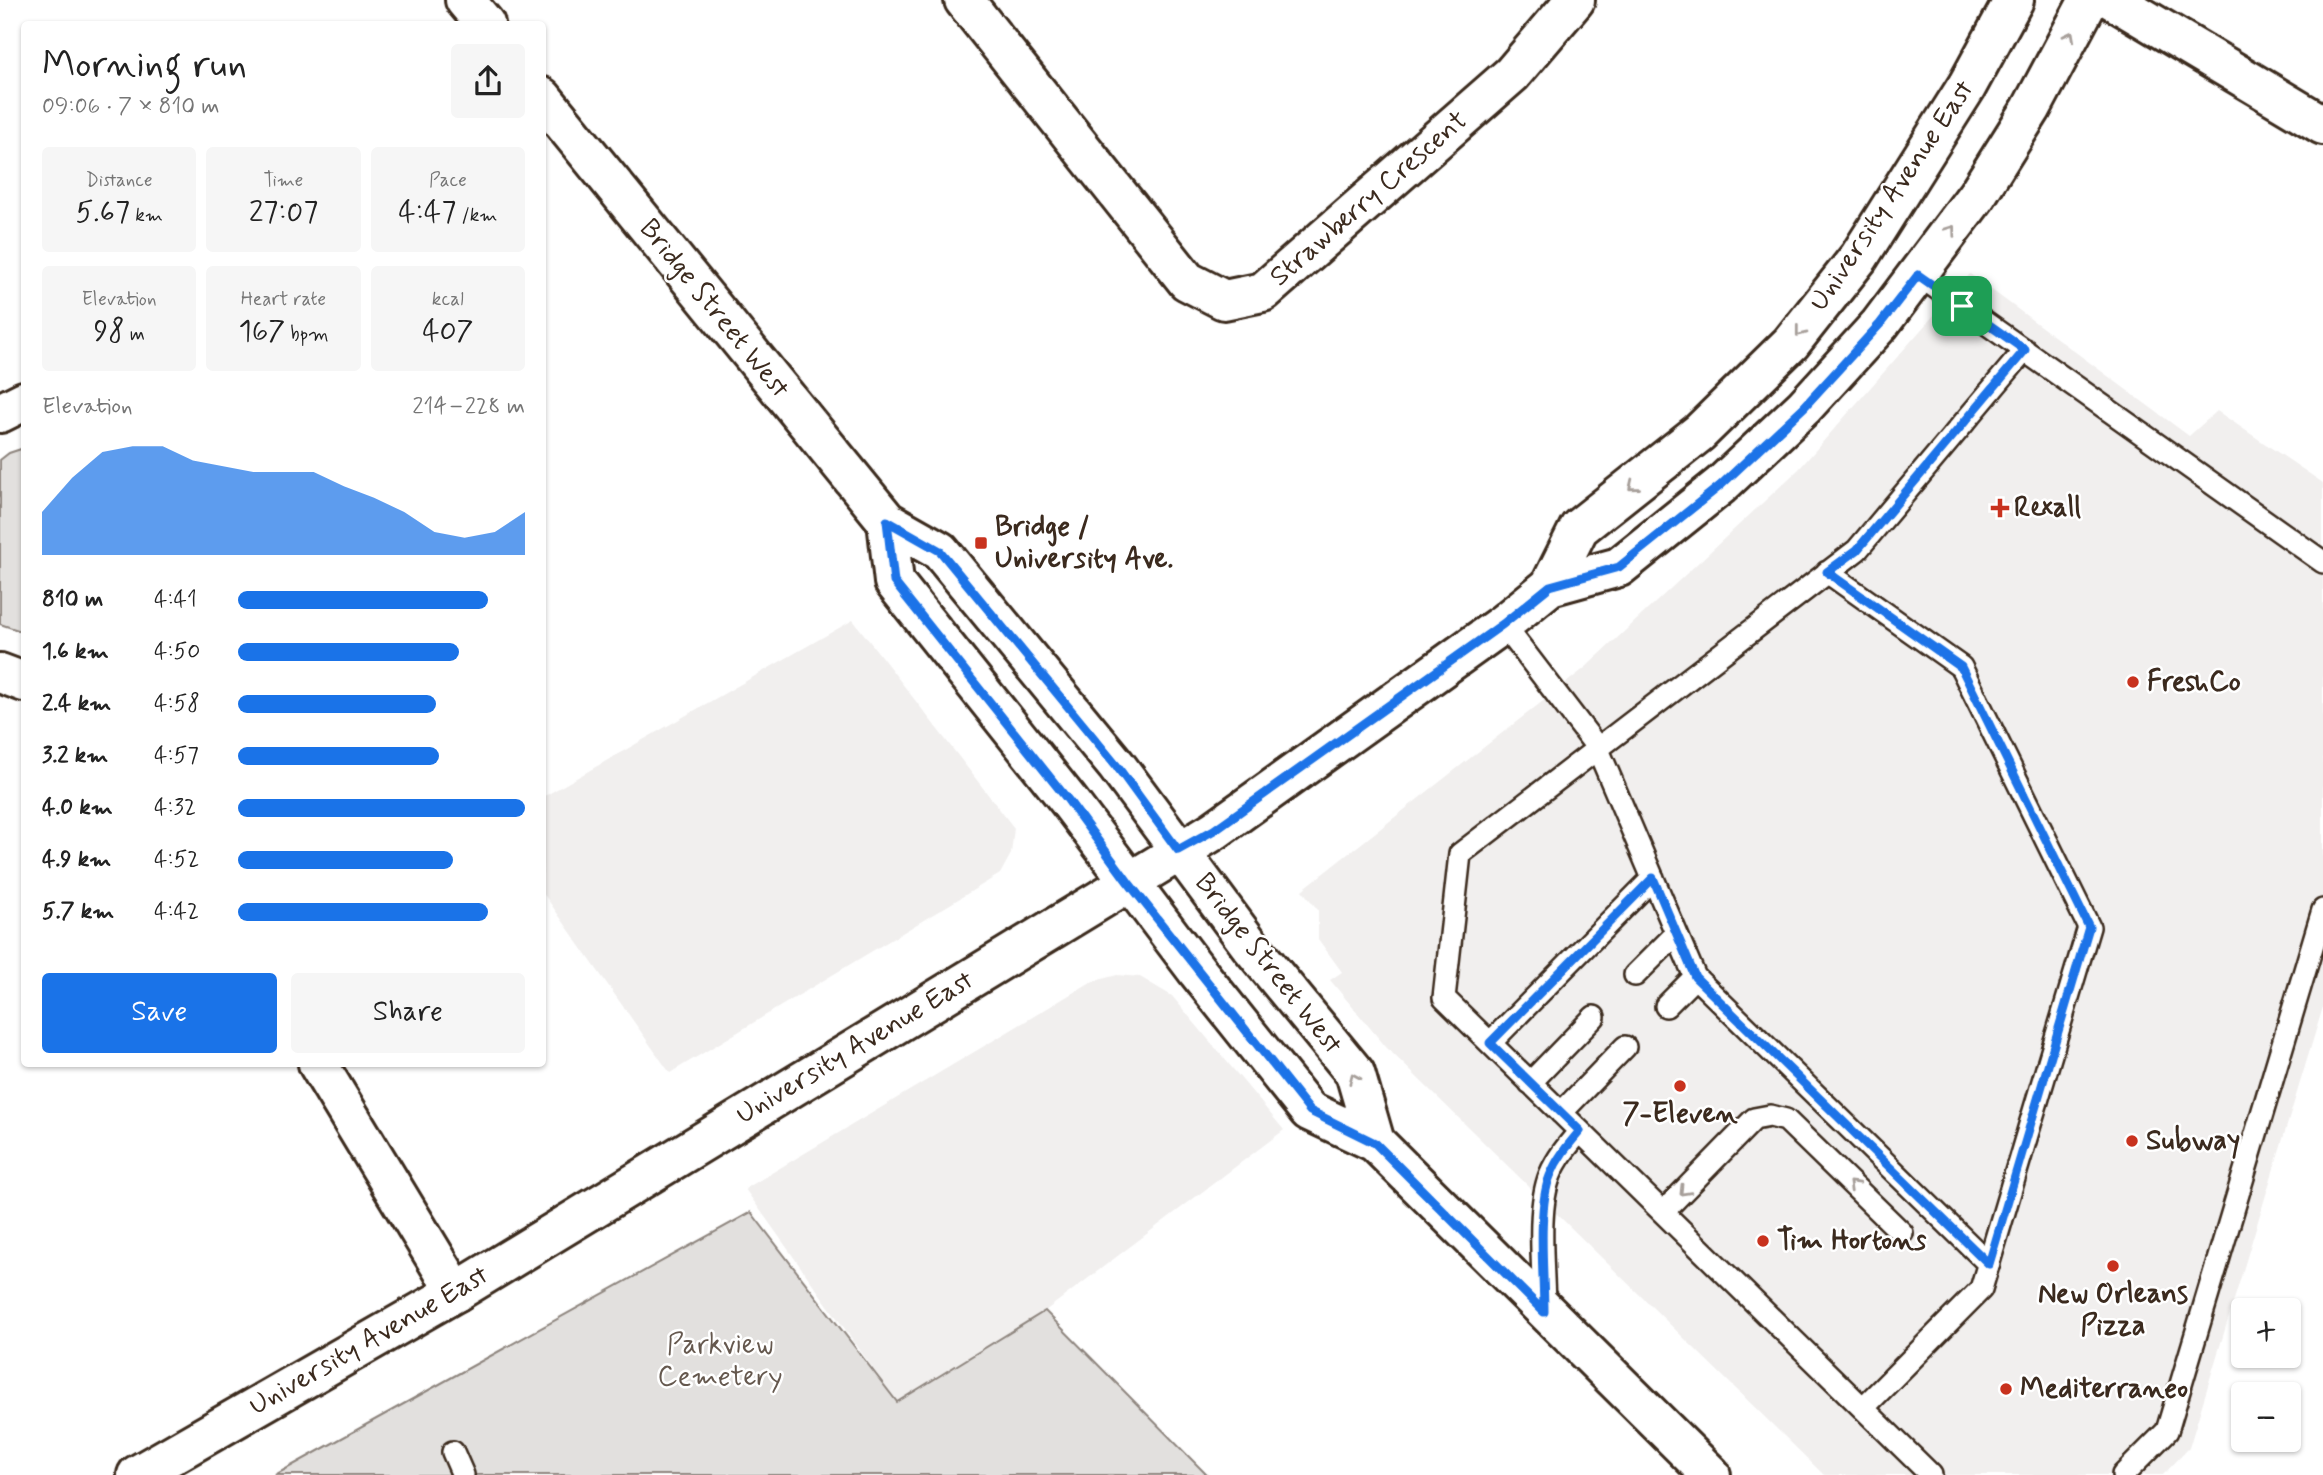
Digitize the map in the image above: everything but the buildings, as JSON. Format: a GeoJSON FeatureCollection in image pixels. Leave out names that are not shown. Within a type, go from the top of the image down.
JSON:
{"type":"FeatureCollection","features":[{"type":"Feature","properties":{"kind":"main road"},"geometry":{"type":"LineString","coordinates":[[466,0],[483,21]]}},
{"type":"Feature","properties":{"kind":"main road","name":"Strawberry Crescent"},"geometry":{"type":"LineString","coordinates":[[964,0],[1187,281],[1224,300],[1263,292],[1512,74],[1575,0]]}},
{"type":"Feature","properties":{"kind":"main road","name":"University Avenue East"},"geometry":{"type":"LineString","coordinates":[[1550,586],[1580,528],[1699,433],[1791,343],[1858,257],[1967,86],[2014,0]]}},
{"type":"Feature","properties":{"kind":"main road","name":"University Avenue East"},"geometry":{"type":"LineString","coordinates":[[136,1475],[456,1292],[1214,830],[1503,624],[1550,586],[1619,567],[1721,485],[1812,397],[1880,324],[1977,195],[2017,130],[2089,0]]}},
{"type":"Feature","properties":{"kind":"main road"},"geometry":{"type":"LineString","coordinates":[[2113,0],[2323,125]]}},
{"type":"Feature","properties":{"kind":"main road","name":"Bridge Street West"},"geometry":{"type":"LineString","coordinates":[[546,102],[887,521],[940,551],[1116,765],[1306,1017],[1354,1073],[1375,1143]]}},
{"type":"Feature","properties":{"kind":"main road"},"geometry":{"type":"LineString","coordinates":[[0,413],[21,402]]}},
{"type":"Feature","properties":{"kind":"main road","name":"Bridge Street West"},"geometry":{"type":"LineString","coordinates":[[887,521],[894,582],[1310,1111],[1375,1143],[1711,1475]]}},
{"type":"Feature","properties":{"kind":"main road"},"geometry":{"type":"LineString","coordinates":[[0,673],[21,681]]}},
{"type":"Feature","properties":{"kind":"main road"},"geometry":{"type":"LineString","coordinates":[[320,1067],[456,1292]]}},
{"type":"Feature","properties":{"kind":"lane"},"geometry":{"type":"LineString","coordinates":[[1918,275],[2323,562]]}},
{"type":"Feature","properties":{"kind":"lane"},"geometry":{"type":"LineString","coordinates":[[1931,1475],[1444,998],[1460,854],[1857,550],[2025,350]]}},
{"type":"Feature","properties":{"kind":"lane"},"geometry":{"type":"LineString","coordinates":[[1827,572],[1961,667],[2089,927],[1981,1289],[1863,1408]]}},
{"type":"Feature","properties":{"kind":"lane"},"geometry":{"type":"LineString","coordinates":[[1503,624],[1597,747],[1695,977],[1989,1264]]}},
{"type":"Feature","properties":{"kind":"lane"},"geometry":{"type":"LineString","coordinates":[[1490,1043],[1653,878]]}},
{"type":"Feature","properties":{"kind":"lane"},"geometry":{"type":"LineString","coordinates":[[2123,1475],[2166,1431],[2323,910]]}},
{"type":"Feature","properties":{"kind":"lane"},"geometry":{"type":"LineString","coordinates":[[1636,975],[1676,934]]}},
{"type":"Feature","properties":{"kind":"lane"},"geometry":{"type":"LineString","coordinates":[[1666,1006],[1695,977]]}},
{"type":"Feature","properties":{"kind":"lane"},"geometry":{"type":"LineString","coordinates":[[1530,1083],[1594,1017]]}},
{"type":"Feature","properties":{"kind":"lane"},"geometry":{"type":"LineString","coordinates":[[1561,1112],[1625,1047]]}},
{"type":"Feature","properties":{"kind":"lane"},"geometry":{"type":"LineString","coordinates":[[1663,1212],[1754,1119],[1770,1116],[1786,1120],[1902,1233]]}},
{"type":"Feature","properties":{"kind":"lane"},"geometry":{"type":"LineString","coordinates":[[1544,1312],[1544,1205],[1549,1178],[1562,1152],[1580,1131]]}},
{"type":"Feature","properties":{"kind":"lane"},"geometry":{"type":"LineString","coordinates":[[453,1452],[463,1475]]}},
{"type":"Feature","properties":{"kind":"shaded area"},"geometry":{"type":"Polygon","coordinates":[[[1970,274],[2189,436],[2217,411],[2323,483],[2323,1007],[2235,1298],[2231,1298],[2231,1310],[2189,1448],[2163,1475],[1824,1475],[1386,1047],[1330,980],[1342,972],[1318,939],[1318,910],[1302,890],[1585,668],[1799,469],[1970,274]]]}},
{"type":"Feature","properties":{"kind":"shaded area"},"geometry":{"type":"Polygon","coordinates":[[[853,620],[1014,828],[1011,854],[1000,874],[670,1073],[546,897],[546,795],[853,620]]]}},
{"type":"Feature","properties":{"kind":"shaded area"},"geometry":{"type":"Polygon","coordinates":[[[1117,975],[1140,977],[1172,996],[1284,1130],[1045,1311],[897,1402],[745,1189],[1091,982],[1117,975]]]}},
{"type":"Feature","properties":{"kind":"green space"},"geometry":{"type":"Polygon","coordinates":[[[21,449],[21,631],[0,624],[0,460],[21,449]]]}},
{"type":"Feature","properties":{"kind":"green space","name":"Parkview Cemetery"},"geometry":{"type":"Polygon","coordinates":[[[751,1212],[897,1402],[1045,1311],[1207,1475],[275,1475],[751,1212]]]}},
{"type":"Feature","properties":{"kind":"place","name":"Rexall"},"geometry":{"type":"Point","coordinates":[2000,508]}},
{"type":"Feature","properties":{"kind":"place","name":"Bridge / University Ave."},"geometry":{"type":"Point","coordinates":[981,543]}},
{"type":"Feature","properties":{"kind":"place","name":"FreshCo"},"geometry":{"type":"Point","coordinates":[2133,682]}},
{"type":"Feature","properties":{"kind":"place","name":"7-Eleven"},"geometry":{"type":"Point","coordinates":[1680,1086]}},
{"type":"Feature","properties":{"kind":"place","name":"Subway"},"geometry":{"type":"Point","coordinates":[2132,1141]}},
{"type":"Feature","properties":{"kind":"place","name":"Tim Hortons"},"geometry":{"type":"Point","coordinates":[1763,1241]}},
{"type":"Feature","properties":{"kind":"place","name":"New Orleans Pizza"},"geometry":{"type":"Point","coordinates":[2113,1266]}},
{"type":"Feature","properties":{"kind":"place","name":"Mediterraneo"},"geometry":{"type":"Point","coordinates":[2006,1389]}},
{"type":"Feature","properties":{"kind":"route"},"geometry":{"type":"LineString","coordinates":[[1918,275],[1962,306],[2025,350],[1857,550],[1827,572],[1961,667],[2089,927],[1989,1264],[1695,977],[1653,878],[1490,1043],[1580,1131],[1562,1152],[1549,1178],[1544,1205],[1544,1312],[1375,1143],[1310,1111],[1198,972],[1068,800],[894,582],[887,521],[940,551],[1116,765],[1178,850],[1214,830],[1357,725],[1503,624],[1550,586],[1619,567],[1721,485],[1804,407],[1880,324],[1918,275]]}}]}
